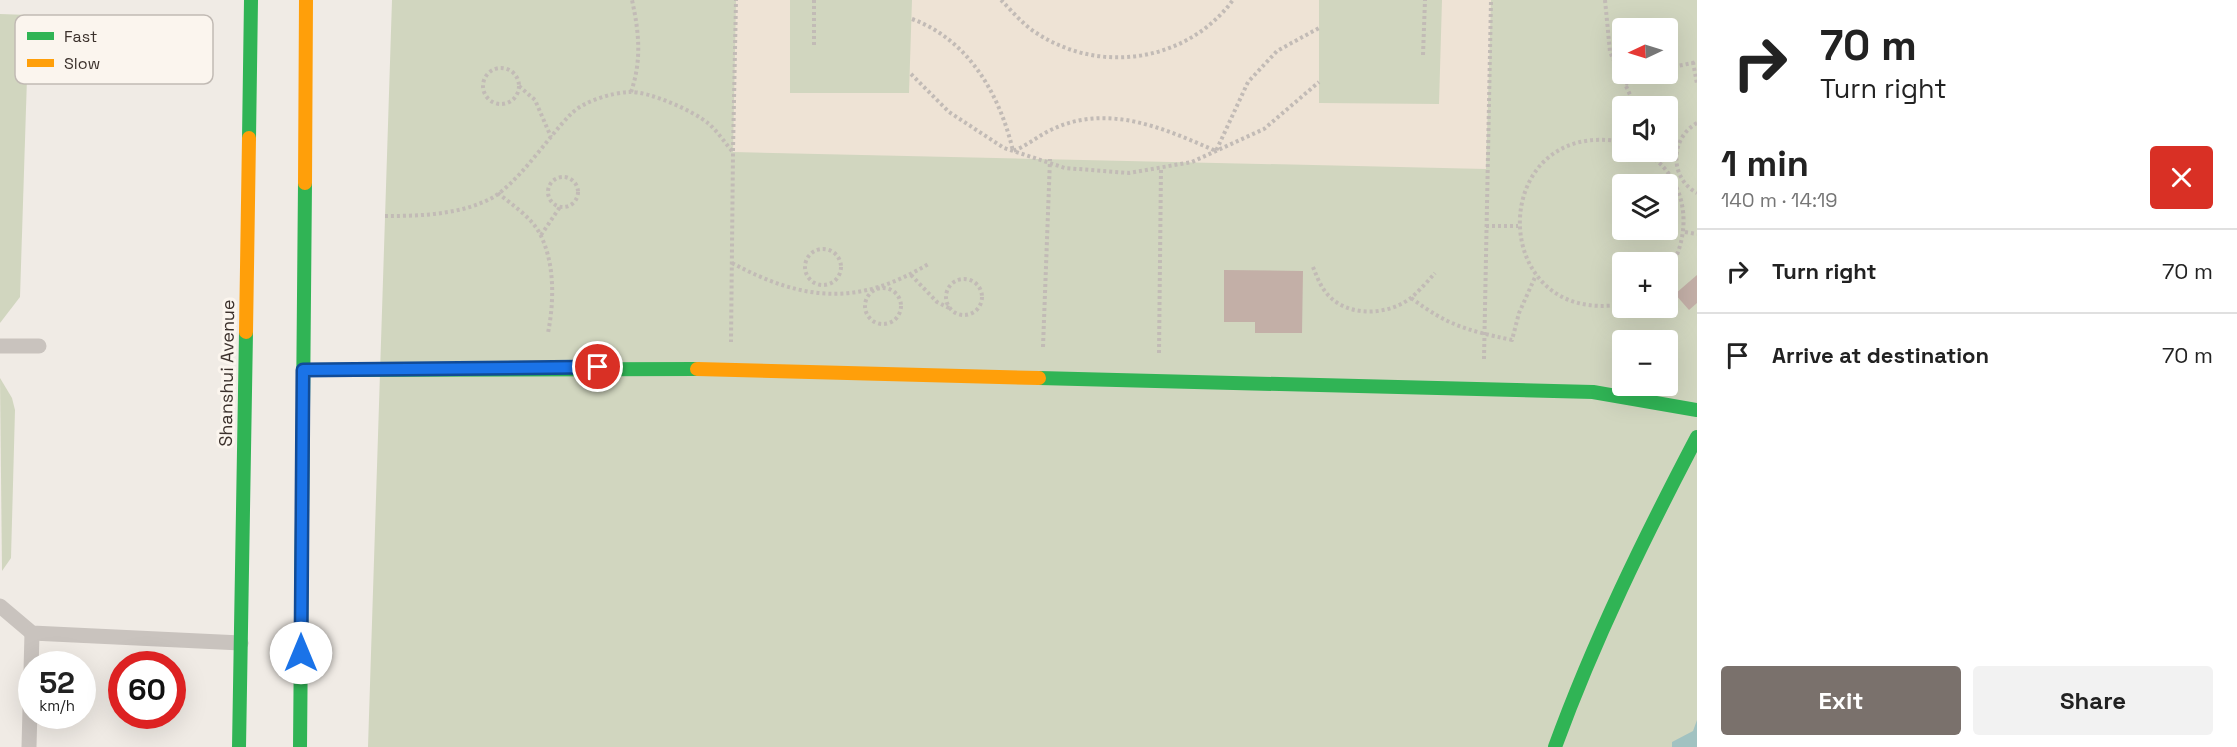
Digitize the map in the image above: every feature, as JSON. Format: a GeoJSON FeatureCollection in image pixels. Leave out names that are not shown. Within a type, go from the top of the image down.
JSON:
{"type":"FeatureCollection","features":[{"type":"Feature","properties":{"kind":"street","name":"Shanshui Avenue"},"geometry":{"type":"LineString","coordinates":[[239,747],[251,0]]}},
{"type":"Feature","properties":{"kind":"street"},"geometry":{"type":"LineString","coordinates":[[300,747],[306,0]]}},
{"type":"Feature","properties":{"kind":"street"},"geometry":{"type":"LineString","coordinates":[[303,370],[608,367],[1593,392],[1697,410]]}},
{"type":"Feature","properties":{"kind":"street"},"geometry":{"type":"LineString","coordinates":[[1555,747],[1579,676],[1649,527],[1697,437]]}},
{"type":"Feature","properties":{"kind":"street"},"geometry":{"type":"LineString","coordinates":[[1569,747],[1589,691],[1636,586],[1682,498]]}},
{"type":"Feature","properties":{"kind":"lane"},"geometry":{"type":"LineString","coordinates":[[0,346],[39,346]]}},
{"type":"Feature","properties":{"kind":"lane"},"geometry":{"type":"LineString","coordinates":[[0,606],[32,633],[241,643]]}},
{"type":"Feature","properties":{"kind":"lane"},"geometry":{"type":"LineString","coordinates":[[29,747],[32,633]]}},
{"type":"Feature","properties":{"kind":"path"},"geometry":{"type":"LineString","coordinates":[[631,92],[639,57],[639,29],[632,0]]}},
{"type":"Feature","properties":{"kind":"path"},"geometry":{"type":"LineString","coordinates":[[731,370],[736,0]]}},
{"type":"Feature","properties":{"kind":"path"},"geometry":{"type":"LineString","coordinates":[[814,0],[814,45]]}},
{"type":"Feature","properties":{"kind":"path"},"geometry":{"type":"LineString","coordinates":[[1001,0],[1037,34],[1082,54],[1131,59],[1179,46],[1220,19],[1233,0]]}},
{"type":"Feature","properties":{"kind":"path"},"geometry":{"type":"LineString","coordinates":[[1423,55],[1425,0]]}},
{"type":"Feature","properties":{"kind":"path"},"geometry":{"type":"LineString","coordinates":[[1484,390],[1491,0]]}},
{"type":"Feature","properties":{"kind":"path"},"geometry":{"type":"LineString","coordinates":[[1605,0],[1612,56]]}},
{"type":"Feature","properties":{"kind":"path"},"geometry":{"type":"LineString","coordinates":[[912,19],[930,26],[964,51],[989,86],[1006,121],[1013,151]]}},
{"type":"Feature","properties":{"kind":"path"},"geometry":{"type":"LineString","coordinates":[[1216,151],[1248,82],[1277,51],[1319,28]]}},
{"type":"Feature","properties":{"kind":"path"},"geometry":{"type":"LineString","coordinates":[[1678,66],[1695,62],[1697,84]]}},
{"type":"Feature","properties":{"kind":"path"},"geometry":{"type":"LineString","coordinates":[[519,86],[515,97],[500,104],[494,103],[485,96],[483,84],[488,73],[499,68],[510,70],[519,86],[535,100],[552,137]]}},
{"type":"Feature","properties":{"kind":"path"},"geometry":{"type":"LineString","coordinates":[[911,74],[949,112],[1004,148],[1050,161],[1065,168],[1129,173],[1192,162],[1264,129],[1319,82]]}},
{"type":"Feature","properties":{"kind":"path"},"geometry":{"type":"LineString","coordinates":[[1625,84],[1631,96]]}},
{"type":"Feature","properties":{"kind":"path"},"geometry":{"type":"LineString","coordinates":[[385,216],[425,216],[489,200],[520,173],[572,113],[603,96],[631,92],[655,98],[708,123],[733,152]]}},
{"type":"Feature","properties":{"kind":"path"},"geometry":{"type":"LineString","coordinates":[[1013,151],[1055,128],[1096,118],[1138,121],[1216,151]]}},
{"type":"Feature","properties":{"kind":"path"},"geometry":{"type":"LineString","coordinates":[[1697,123],[1684,133],[1678,144],[1676,157],[1682,180],[1697,193]]}},
{"type":"Feature","properties":{"kind":"path"},"geometry":{"type":"LineString","coordinates":[[1612,140],[1600,138],[1573,143],[1550,156],[1532,176],[1526,187],[1521,200],[1518,226],[1523,252],[1536,275],[1556,293],[1568,300],[1595,306],[1612,305]]}},
{"type":"Feature","properties":{"kind":"path"},"geometry":{"type":"LineString","coordinates":[[1042,379],[1050,161]]}},
{"type":"Feature","properties":{"kind":"path"},"geometry":{"type":"LineString","coordinates":[[1656,162],[1672,177],[1683,204],[1685,232],[1678,256]]}},
{"type":"Feature","properties":{"kind":"path"},"geometry":{"type":"LineString","coordinates":[[1159,382],[1161,168]]}},
{"type":"Feature","properties":{"kind":"path"},"geometry":{"type":"LineString","coordinates":[[541,235],[560,207],[573,203],[578,194],[576,184],[563,176],[553,180],[547,193],[551,202],[560,207]]}},
{"type":"Feature","properties":{"kind":"path"},"geometry":{"type":"LineString","coordinates":[[498,192],[525,215],[541,235],[554,304],[548,333]]}},
{"type":"Feature","properties":{"kind":"path"},"geometry":{"type":"LineString","coordinates":[[1486,226],[1518,226]]}},
{"type":"Feature","properties":{"kind":"path"},"geometry":{"type":"LineString","coordinates":[[1685,232],[1697,234]]}},
{"type":"Feature","properties":{"kind":"path"},"geometry":{"type":"LineString","coordinates":[[826,249],[836,254],[841,265],[835,281],[824,285],[812,281],[806,266],[809,255],[826,249]]}},
{"type":"Feature","properties":{"kind":"path"},"geometry":{"type":"LineString","coordinates":[[732,263],[777,285],[824,294],[856,292],[879,287],[911,275],[930,263]]}},
{"type":"Feature","properties":{"kind":"path"},"geometry":{"type":"LineString","coordinates":[[1313,267],[1329,297],[1353,309],[1371,313],[1382,311],[1411,298],[1435,273]]}},
{"type":"Feature","properties":{"kind":"path"},"geometry":{"type":"LineString","coordinates":[[911,275],[937,302],[951,309],[964,315],[975,311],[979,306],[982,295],[976,284],[966,279],[950,285],[946,296],[951,309]]}},
{"type":"Feature","properties":{"kind":"path"},"geometry":{"type":"LineString","coordinates":[[1411,298],[1441,320],[1484,334],[1512,340],[1519,313],[1536,275]]}},
{"type":"Feature","properties":{"kind":"path"},"geometry":{"type":"LineString","coordinates":[[824,285],[824,294]]}},
{"type":"Feature","properties":{"kind":"path"},"geometry":{"type":"LineString","coordinates":[[879,287],[891,290],[899,298],[900,310],[894,320],[889,323],[872,320],[866,311],[866,299],[879,287]]}},
{"type":"Feature","properties":{"kind":"green space"},"geometry":{"type":"Polygon","coordinates":[[[392,0],[1697,0],[1697,747],[368,747],[392,0]]]}},
{"type":"Feature","properties":{"kind":"green space"},"geometry":{"type":"Polygon","coordinates":[[[0,14],[29,15],[15,15],[15,84],[27,84],[20,297],[0,323],[0,14]]]}},
{"type":"Feature","properties":{"kind":"green space"},"geometry":{"type":"Polygon","coordinates":[[[0,378],[12,398],[15,410],[11,558],[2,571],[0,378]]]}},
{"type":"Feature","properties":{"kind":"shaded area"},"geometry":{"type":"Polygon","coordinates":[[[736,0],[790,0],[790,93],[909,93],[912,0],[1319,0],[1319,103],[1439,104],[1442,0],[1491,0],[1486,169],[733,152],[736,0]]]}},
{"type":"Feature","properties":{"kind":"water"},"geometry":{"type":"Polygon","coordinates":[[[1697,720],[1697,747],[1672,747],[1672,742],[1693,731],[1697,720]]]}},
{"type":"Feature","properties":{"kind":"building"},"geometry":{"type":"Polygon","coordinates":[[[1224,270],[1303,271],[1302,333],[1255,333],[1255,322],[1224,322],[1224,270]]]}},
{"type":"Feature","properties":{"kind":"building"},"geometry":{"type":"Polygon","coordinates":[[[1697,275],[1697,303],[1689,310],[1678,297],[1678,291],[1697,275]]]}},
{"type":"Feature","properties":{"kind":"traffic: fast"},"geometry":{"type":"LineString","coordinates":[[249,138],[251,0]]}},
{"type":"Feature","properties":{"kind":"traffic: fast"},"geometry":{"type":"LineString","coordinates":[[300,747],[305,183]]}},
{"type":"Feature","properties":{"kind":"traffic: fast"},"geometry":{"type":"LineString","coordinates":[[239,747],[246,332]]}},
{"type":"Feature","properties":{"kind":"traffic: fast"},"geometry":{"type":"LineString","coordinates":[[303,370],[697,369]]}},
{"type":"Feature","properties":{"kind":"traffic: fast"},"geometry":{"type":"LineString","coordinates":[[1039,378],[1593,392],[1697,410]]}},
{"type":"Feature","properties":{"kind":"traffic: fast"},"geometry":{"type":"LineString","coordinates":[[1555,747],[1586,668],[1621,590],[1697,437]]}},
{"type":"Feature","properties":{"kind":"traffic: slow"},"geometry":{"type":"LineString","coordinates":[[305,183],[306,0]]}},
{"type":"Feature","properties":{"kind":"traffic: slow"},"geometry":{"type":"LineString","coordinates":[[246,332],[249,138]]}},
{"type":"Feature","properties":{"kind":"traffic: slow"},"geometry":{"type":"LineString","coordinates":[[697,369],[1039,378]]}},
{"type":"Feature","properties":{"kind":"route"},"geometry":{"type":"LineString","coordinates":[[301,653],[303,370],[598,367]]}}]}
